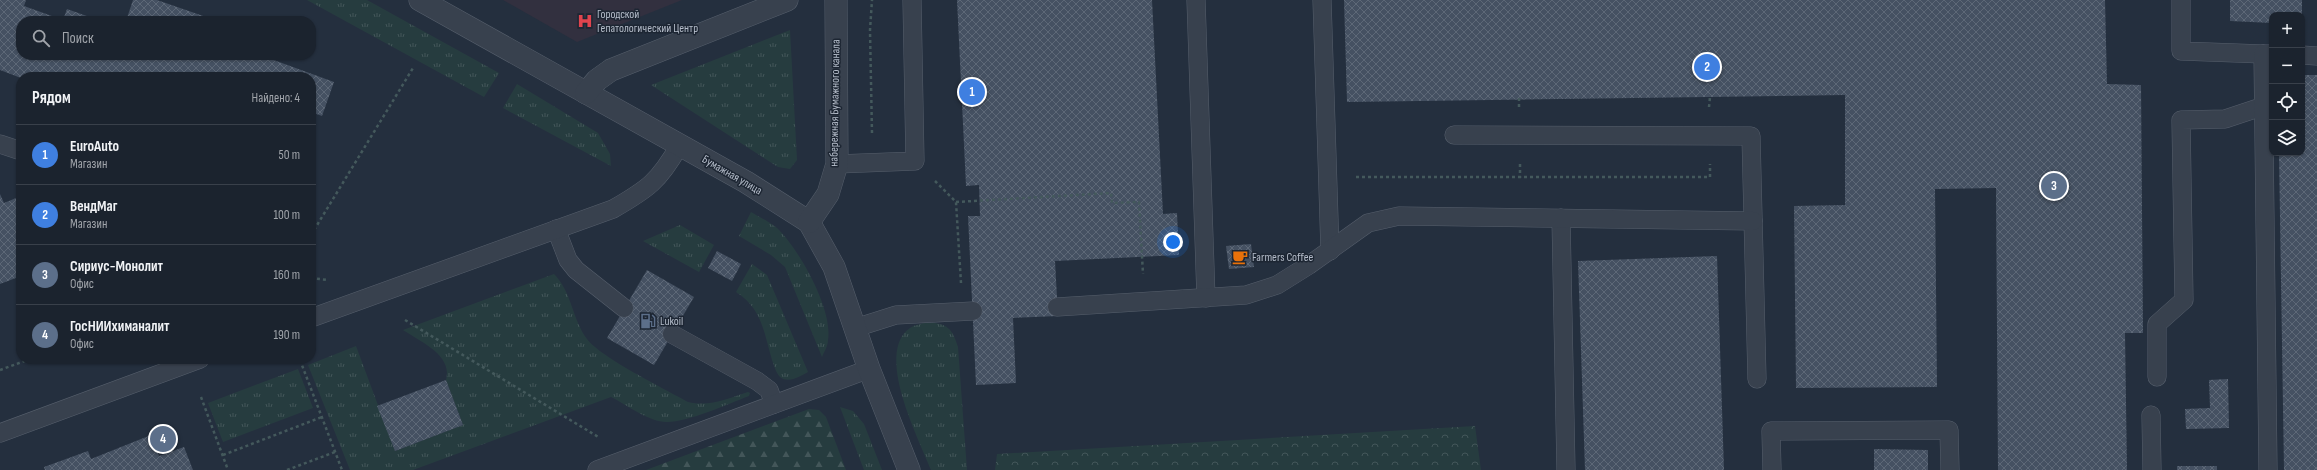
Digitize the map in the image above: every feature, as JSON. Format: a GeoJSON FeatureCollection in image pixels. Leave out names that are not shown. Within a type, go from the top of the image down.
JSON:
{"type":"FeatureCollection","features":[{"type":"Feature","properties":{"kind":"street","name":"Бумажная улица"},"geometry":{"type":"LineString","coordinates":[[420,0],[679,146],[746,182],[809,222],[834,267],[869,369],[908,470]]}},
{"type":"Feature","properties":{"kind":"street"},"geometry":{"type":"LineString","coordinates":[[586,94],[597,80],[611,70],[787,0]]}},
{"type":"Feature","properties":{"kind":"street","name":"набережная Бумажного канала"},"geometry":{"type":"LineString","coordinates":[[809,222],[828,194],[837,164],[836,0]]}},
{"type":"Feature","properties":{"kind":"lane"},"geometry":{"type":"LineString","coordinates":[[837,164],[915,161],[912,0]]}},
{"type":"Feature","properties":{"kind":"lane"},"geometry":{"type":"LineString","coordinates":[[1196,0],[1206,298]]}},
{"type":"Feature","properties":{"kind":"lane"},"geometry":{"type":"LineString","coordinates":[[1322,0],[1330,250]]}},
{"type":"Feature","properties":{"kind":"lane"},"geometry":{"type":"LineString","coordinates":[[2181,0],[2181,51],[2268,54],[2264,106],[2268,470]]}},
{"type":"Feature","properties":{"kind":"lane"},"geometry":{"type":"LineString","coordinates":[[2305,55],[2317,56]]}},
{"type":"Feature","properties":{"kind":"lane"},"geometry":{"type":"LineString","coordinates":[[2157,377],[2156,324],[2184,300],[2181,120],[2225,119],[2264,106]]}},
{"type":"Feature","properties":{"kind":"lane"},"geometry":{"type":"LineString","coordinates":[[1454,135],[1751,136],[1757,379]]}},
{"type":"Feature","properties":{"kind":"lane"},"geometry":{"type":"LineString","coordinates":[[0,144],[16,150]]}},
{"type":"Feature","properties":{"kind":"lane"},"geometry":{"type":"LineString","coordinates":[[316,316],[613,209],[644,191],[665,171],[679,146]]}},
{"type":"Feature","properties":{"kind":"lane"},"geometry":{"type":"LineString","coordinates":[[1057,307],[1246,295],[1277,285],[1368,223],[1399,216],[1753,220]]}},
{"type":"Feature","properties":{"kind":"lane"},"geometry":{"type":"LineString","coordinates":[[1561,218],[1566,470]]}},
{"type":"Feature","properties":{"kind":"lane"},"geometry":{"type":"LineString","coordinates":[[556,229],[568,260],[576,270],[624,308]]}},
{"type":"Feature","properties":{"kind":"lane"},"geometry":{"type":"LineString","coordinates":[[856,328],[896,315],[967,311]]}},
{"type":"Feature","properties":{"kind":"lane"},"geometry":{"type":"LineString","coordinates":[[672,334],[758,381],[768,390],[774,404]]}},
{"type":"Feature","properties":{"kind":"lane"},"geometry":{"type":"LineString","coordinates":[[0,433],[186,364]]}},
{"type":"Feature","properties":{"kind":"lane"},"geometry":{"type":"LineString","coordinates":[[597,470],[869,369]]}},
{"type":"Feature","properties":{"kind":"lane"},"geometry":{"type":"LineString","coordinates":[[2151,415],[2152,470]]}},
{"type":"Feature","properties":{"kind":"lane"},"geometry":{"type":"LineString","coordinates":[[1772,470],[1771,431],[1949,430],[1950,470]]}},
{"type":"Feature","properties":{"kind":"path"},"geometry":{"type":"LineString","coordinates":[[872,0],[870,30],[873,162]]}},
{"type":"Feature","properties":{"kind":"path"},"geometry":{"type":"LineString","coordinates":[[316,226],[413,68]]}},
{"type":"Feature","properties":{"kind":"path"},"geometry":{"type":"LineString","coordinates":[[915,161],[956,202],[967,311]]}},
{"type":"Feature","properties":{"kind":"path"},"geometry":{"type":"LineString","coordinates":[[1356,177],[1710,178]]}},
{"type":"Feature","properties":{"kind":"path"},"geometry":{"type":"LineString","coordinates":[[956,202],[1111,193],[1112,203],[1139,202],[1142,257]]}},
{"type":"Feature","properties":{"kind":"path"},"geometry":{"type":"LineString","coordinates":[[316,279],[328,280]]}},
{"type":"Feature","properties":{"kind":"path"},"geometry":{"type":"LineString","coordinates":[[405,320],[631,457]]}},
{"type":"Feature","properties":{"kind":"path"},"geometry":{"type":"LineString","coordinates":[[0,370],[16,364]]}},
{"type":"Feature","properties":{"kind":"path"},"geometry":{"type":"LineString","coordinates":[[302,364],[342,470]]}},
{"type":"Feature","properties":{"kind":"path"},"geometry":{"type":"LineString","coordinates":[[201,397],[228,470]]}},
{"type":"Feature","properties":{"kind":"path"},"geometry":{"type":"LineString","coordinates":[[223,455],[322,417]]}},
{"type":"Feature","properties":{"kind":"path"},"geometry":{"type":"LineString","coordinates":[[287,470],[335,452]]}},
{"type":"Feature","properties":{"kind":"shaded area","name":"Городской Гепатологический Центр"},"geometry":{"type":"Polygon","coordinates":[[[503,0],[682,0],[577,42],[503,0]]]}},
{"type":"Feature","properties":{"kind":"green space"},"geometry":{"type":"Polygon","coordinates":[[[307,0],[367,0],[499,73],[484,97],[307,0]]]}},
{"type":"Feature","properties":{"kind":"green space"},"geometry":{"type":"Polygon","coordinates":[[[790,30],[797,160],[790,169],[778,167],[651,85],[790,30]]]}},
{"type":"Feature","properties":{"kind":"green space"},"geometry":{"type":"Polygon","coordinates":[[[517,84],[598,133],[610,154],[611,166],[503,108],[517,84]]]}},
{"type":"Feature","properties":{"kind":"green space"},"geometry":{"type":"Polygon","coordinates":[[[751,212],[777,228],[795,250],[813,280],[820,296],[828,327],[827,347],[822,357],[785,267],[771,255],[739,236],[751,212]]]}},
{"type":"Feature","properties":{"kind":"green space"},"geometry":{"type":"Polygon","coordinates":[[[680,225],[714,245],[699,272],[643,241],[680,225]]]}},
{"type":"Feature","properties":{"kind":"green space"},"geometry":{"type":"Polygon","coordinates":[[[752,264],[767,275],[808,372],[794,379],[783,379],[776,371],[757,313],[745,298],[736,292],[752,264]]]}},
{"type":"Feature","properties":{"kind":"green space"},"geometry":{"type":"Polygon","coordinates":[[[554,274],[565,289],[578,323],[587,339],[605,355],[688,402],[704,404],[711,403],[726,400],[748,392],[750,393],[749,396],[697,416],[667,422],[646,416],[611,397],[413,470],[350,470],[308,365],[316,364],[316,362],[356,346],[395,451],[463,425],[446,380],[447,371],[445,363],[434,350],[403,330],[554,274]]]}},
{"type":"Feature","properties":{"kind":"green space"},"geometry":{"type":"Polygon","coordinates":[[[927,322],[940,324],[948,328],[954,335],[958,347],[967,470],[931,470],[902,397],[896,356],[900,340],[910,328],[927,322]]]}},
{"type":"Feature","properties":{"kind":"green space"},"geometry":{"type":"Polygon","coordinates":[[[298,369],[313,408],[223,442],[208,403],[298,369]]]}},
{"type":"Feature","properties":{"kind":"green space"},"geometry":{"type":"Polygon","coordinates":[[[840,407],[853,411],[864,424],[882,470],[864,470],[840,407]]]}},
{"type":"Feature","properties":{"kind":"green space"},"geometry":{"type":"Polygon","coordinates":[[[809,409],[819,410],[826,417],[846,470],[646,470],[809,409]]]}},
{"type":"Feature","properties":{"kind":"green space"},"geometry":{"type":"Polygon","coordinates":[[[1475,426],[1481,470],[995,470],[997,454],[1475,426]]]}},
{"type":"Feature","properties":{"kind":"building"},"geometry":{"type":"Polygon","coordinates":[[[0,0],[26,0],[24,6],[52,16],[16,16],[16,60],[274,60],[307,72],[16,72],[16,76],[0,70],[0,0]]]}},
{"type":"Feature","properties":{"kind":"building"},"geometry":{"type":"Polygon","coordinates":[[[133,0],[157,0],[203,16],[128,16],[133,0]]]}},
{"type":"Feature","properties":{"kind":"building"},"geometry":{"type":"Polygon","coordinates":[[[957,0],[1152,0],[1163,214],[1177,213],[1179,255],[1055,261],[1058,316],[1013,318],[1016,383],[976,385],[968,216],[980,216],[979,185],[966,186],[957,0]]]}},
{"type":"Feature","properties":{"kind":"building"},"geometry":{"type":"Polygon","coordinates":[[[1344,0],[2105,0],[2107,84],[2141,85],[2143,333],[2125,333],[2127,470],[1998,470],[1996,188],[1935,189],[1937,387],[1796,388],[1794,206],[1845,205],[1845,95],[1347,102],[1344,0]]]}},
{"type":"Feature","properties":{"kind":"building"},"geometry":{"type":"Polygon","coordinates":[[[2230,0],[2302,0],[2302,12],[2269,12],[2269,23],[2230,21],[2230,0]]]}},
{"type":"Feature","properties":{"kind":"building"},"geometry":{"type":"Polygon","coordinates":[[[67,9],[87,16],[64,16],[67,9]]]}},
{"type":"Feature","properties":{"kind":"building"},"geometry":{"type":"Polygon","coordinates":[[[316,75],[334,82],[322,116],[316,114],[316,75]]]}},
{"type":"Feature","properties":{"kind":"building"},"geometry":{"type":"Polygon","coordinates":[[[2305,75],[2317,75],[2317,470],[2284,470],[2279,156],[2305,156],[2305,75]]]}},
{"type":"Feature","properties":{"kind":"building"},"geometry":{"type":"Polygon","coordinates":[[[0,194],[4,203],[16,198],[16,278],[0,284],[0,194]]]}},
{"type":"Feature","properties":{"kind":"building","name":"Farmers Coffee"},"geometry":{"type":"Polygon","coordinates":[[[1251,244],[1254,267],[1229,269],[1226,246],[1251,244]]]}},
{"type":"Feature","properties":{"kind":"building"},"geometry":{"type":"Polygon","coordinates":[[[717,251],[741,264],[732,281],[708,268],[717,251]]]}},
{"type":"Feature","properties":{"kind":"building"},"geometry":{"type":"Polygon","coordinates":[[[1717,256],[1724,470],[1585,470],[1578,261],[1717,256]]]}},
{"type":"Feature","properties":{"kind":"building","name":"Lukoil"},"geometry":{"type":"Polygon","coordinates":[[[647,270],[694,297],[654,365],[607,338],[647,270]]]}},
{"type":"Feature","properties":{"kind":"building"},"geometry":{"type":"Polygon","coordinates":[[[2228,379],[2229,428],[2186,429],[2185,409],[2210,408],[2209,380],[2228,379]]]}},
{"type":"Feature","properties":{"kind":"building"},"geometry":{"type":"Polygon","coordinates":[[[446,380],[463,425],[395,451],[377,406],[446,380]]]}},
{"type":"Feature","properties":{"kind":"building"},"geometry":{"type":"Polygon","coordinates":[[[151,435],[159,456],[184,447],[193,470],[45,470],[44,467],[88,451],[91,459],[151,435]]]}},
{"type":"Feature","properties":{"kind":"building"},"geometry":{"type":"Polygon","coordinates":[[[1874,449],[1928,450],[1928,470],[1874,470],[1874,449]]]}},
{"type":"Feature","properties":{"kind":"building"},"geometry":{"type":"Polygon","coordinates":[[[2177,466],[2217,466],[2217,470],[2177,470],[2177,466]]]}},
{"type":"Feature","properties":{"kind":"place","name":"Городской Гепатологический Центр"},"geometry":{"type":"Point","coordinates":[585,21]}},
{"type":"Feature","properties":{"kind":"place","name":"ВендМаг"},"geometry":{"type":"Point","coordinates":[1707,67]}},
{"type":"Feature","properties":{"kind":"place","name":"EuroAuto"},"geometry":{"type":"Point","coordinates":[972,92]}},
{"type":"Feature","properties":{"kind":"place","name":"Сириус-Монолит"},"geometry":{"type":"Point","coordinates":[2054,186]}},
{"type":"Feature","properties":{"kind":"place","name":"Farmers Coffee"},"geometry":{"type":"Point","coordinates":[1240,257]}},
{"type":"Feature","properties":{"kind":"place","name":"Lukoil"},"geometry":{"type":"Point","coordinates":[648,321]}},
{"type":"Feature","properties":{"kind":"place","name":"ГосНИИхиманалит"},"geometry":{"type":"Point","coordinates":[163,439]}}]}
